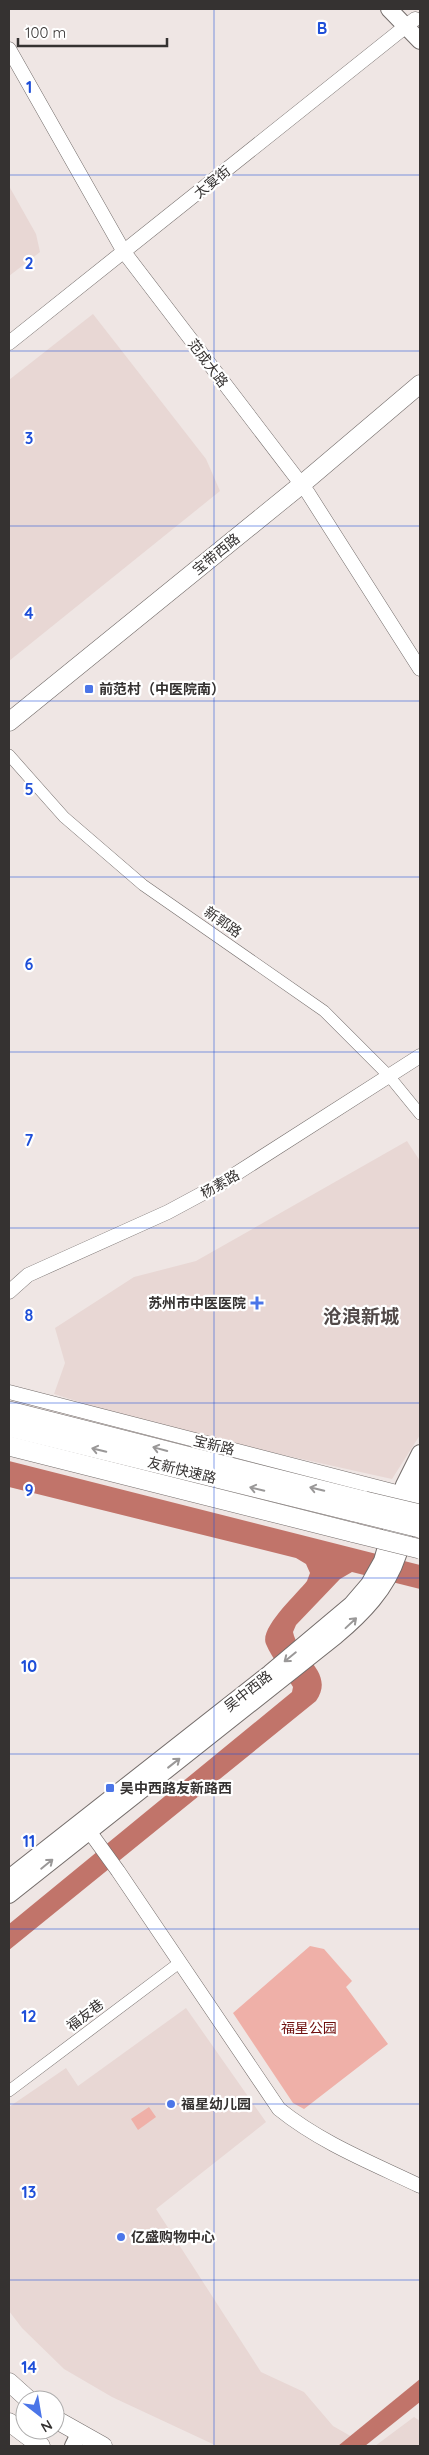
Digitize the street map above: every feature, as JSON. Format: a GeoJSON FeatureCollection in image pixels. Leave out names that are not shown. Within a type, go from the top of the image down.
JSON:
{"type":"FeatureCollection","features":[{"type":"Feature","properties":{"kind":"highway"},"geometry":{"type":"LineString","coordinates":[[9,1410],[416,1509]]}},
{"type":"Feature","properties":{"kind":"highway","name":"友新快速路"},"geometry":{"type":"LineString","coordinates":[[9,1427],[356,1512],[416,1509]]}},
{"type":"Feature","properties":{"kind":"highway","name":"友新快速路"},"geometry":{"type":"LineString","coordinates":[[9,1446],[420,1549]]}},
{"type":"Feature","properties":{"kind":"main road"},"geometry":{"type":"LineString","coordinates":[[389,9],[412,20],[420,42]]}},
{"type":"Feature","properties":{"kind":"main road","name":"宝带西路"},"geometry":{"type":"LineString","coordinates":[[9,736],[305,489],[420,384]]}},
{"type":"Feature","properties":{"kind":"main road","name":"宝带西路"},"geometry":{"type":"LineString","coordinates":[[9,722],[420,400]]}},
{"type":"Feature","properties":{"kind":"main road","name":"吴中西路"},"geometry":{"type":"LineString","coordinates":[[416,1509],[420,1453]]}},
{"type":"Feature","properties":{"kind":"main road","name":"吴中西路"},"geometry":{"type":"LineString","coordinates":[[9,1878],[85,1825],[276,1676],[311,1648],[340,1616],[376,1585],[416,1509],[420,1477]]}},
{"type":"Feature","properties":{"kind":"main road","name":"吴中西路"},"geometry":{"type":"LineString","coordinates":[[9,1894],[85,1825]]}},
{"type":"Feature","properties":{"kind":"main road"},"geometry":{"type":"LineString","coordinates":[[9,2422],[41,2446]]}},
{"type":"Feature","properties":{"kind":"main road"},"geometry":{"type":"LineString","coordinates":[[65,2426],[87,2443]]}},
{"type":"Feature","properties":{"kind":"street","name":"太宴街"},"geometry":{"type":"LineString","coordinates":[[9,343],[412,20]]}},
{"type":"Feature","properties":{"kind":"street","name":"范成大路"},"geometry":{"type":"LineString","coordinates":[[9,50],[124,252],[305,489],[420,669]]}},
{"type":"Feature","properties":{"kind":"street","name":"新郭路"},"geometry":{"type":"LineString","coordinates":[[9,755],[64,817],[129,872],[324,1011],[389,1076],[420,1114]]}},
{"type":"Feature","properties":{"kind":"street","name":"杨素路"},"geometry":{"type":"LineString","coordinates":[[9,1292],[28,1275],[69,1254],[168,1212],[220,1184],[420,1056]]}},
{"type":"Feature","properties":{"kind":"street","name":"宝新路"},"geometry":{"type":"LineString","coordinates":[[9,1392],[416,1509]]}},
{"type":"Feature","properties":{"kind":"street"},"geometry":{"type":"LineString","coordinates":[[85,1825],[279,2109],[297,2124],[420,2186]]}},
{"type":"Feature","properties":{"kind":"street","name":"福友巷"},"geometry":{"type":"LineString","coordinates":[[9,2091],[179,1963]]}},
{"type":"Feature","properties":{"kind":"shaded area"},"geometry":{"type":"Polygon","coordinates":[[[9,186],[36,234],[40,252],[9,276],[9,186]]]}},
{"type":"Feature","properties":{"kind":"shaded area"},"geometry":{"type":"Polygon","coordinates":[[[93,314],[206,459],[220,491],[9,661],[9,380],[93,314]]]}},
{"type":"Feature","properties":{"kind":"shaded area","name":"苏州市中医医院"},"geometry":{"type":"Polygon","coordinates":[[[407,1141],[420,1161],[420,1435],[392,1479],[165,1429],[54,1394],[65,1363],[55,1328],[134,1277],[196,1261],[407,1141]]]}},
{"type":"Feature","properties":{"kind":"shaded area"},"geometry":{"type":"Polygon","coordinates":[[[9,1461],[420,1565],[420,1589],[352,1572],[340,1579],[296,1625],[293,1632],[296,1641],[314,1665],[322,1681],[321,1691],[316,1701],[9,1950],[9,1924],[292,1692],[293,1687],[275,1661],[266,1644],[265,1637],[273,1620],[307,1581],[310,1573],[306,1564],[296,1558],[9,1487],[9,1461]]]}},
{"type":"Feature","properties":{"kind":"shaded area"},"geometry":{"type":"Polygon","coordinates":[[[186,2008],[266,2122],[156,2209],[261,2372],[304,2392],[333,2426],[368,2446],[217,2446],[112,2397],[64,2369],[22,2328],[9,2311],[9,2107],[66,2068],[78,2086],[186,2008]]]}},
{"type":"Feature","properties":{"kind":"shaded area"},"geometry":{"type":"Polygon","coordinates":[[[420,2379],[420,2402],[365,2446],[338,2446],[420,2379]]]}},
{"type":"Feature","properties":{"kind":"shaded area"},"geometry":{"type":"Polygon","coordinates":[[[414,2417],[420,2421],[420,2446],[375,2446],[414,2417]]]}},
{"type":"Feature","properties":{"kind":"green space","name":"福星公园"},"geometry":{"type":"Polygon","coordinates":[[[310,1946],[324,1949],[352,1981],[346,1987],[388,2044],[304,2109],[293,2103],[233,2013],[310,1946]]]}},
{"type":"Feature","properties":{"kind":"green space"},"geometry":{"type":"Polygon","coordinates":[[[149,2107],[156,2117],[138,2130],[131,2119],[149,2107]]]}},
{"type":"Feature","properties":{"kind":"place","name":"前范村（中医院南）"},"geometry":{"type":"Point","coordinates":[89,689]}},
{"type":"Feature","properties":{"kind":"place","name":"苏州市中医医院"},"geometry":{"type":"Point","coordinates":[257,1303]}},
{"type":"Feature","properties":{"kind":"place","name":"吴中西路友新路西"},"geometry":{"type":"Point","coordinates":[110,1788]}},
{"type":"Feature","properties":{"kind":"place","name":"福星幼儿园"},"geometry":{"type":"Point","coordinates":[171,2104]}},
{"type":"Feature","properties":{"kind":"place","name":"亿盛购物中心"},"geometry":{"type":"Point","coordinates":[121,2237]}},
{"type":"Feature","properties":{"kind":"district","name":"沧浪新城"},"geometry":{"type":"Point","coordinates":[361,1316]}}]}
